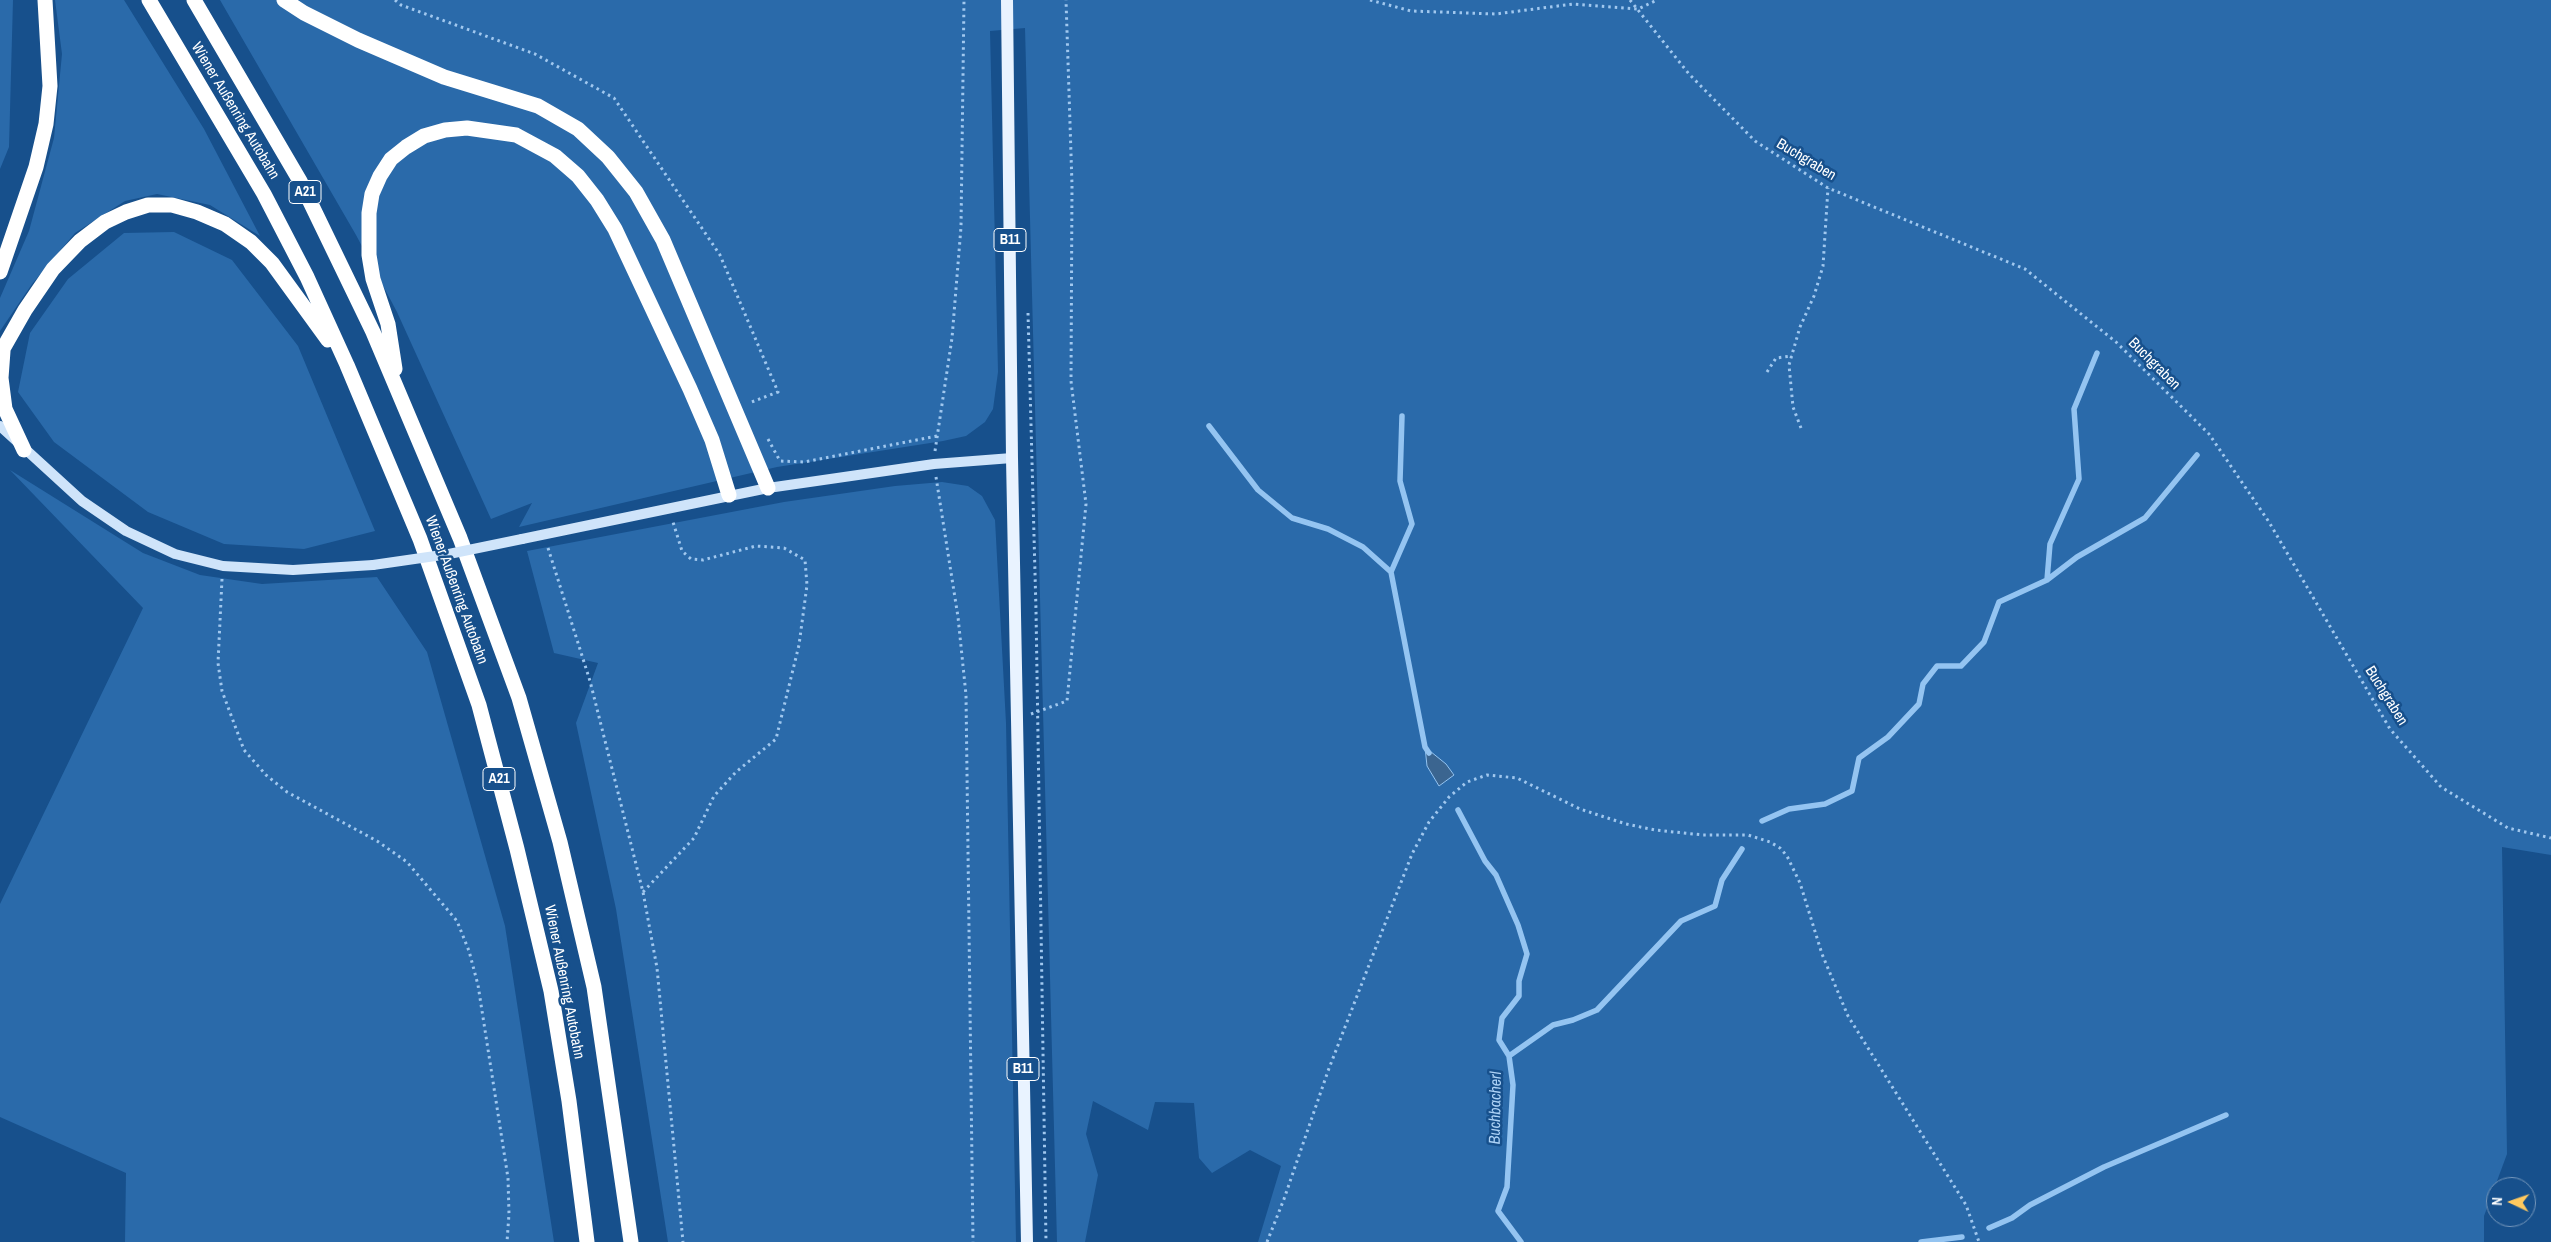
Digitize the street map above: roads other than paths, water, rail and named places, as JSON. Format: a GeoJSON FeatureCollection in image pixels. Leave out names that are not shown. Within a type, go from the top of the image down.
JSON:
{"type":"FeatureCollection","features":[{"type":"Feature","properties":{"kind":"highway"},"geometry":{"type":"LineString","coordinates":[[0,272],[36,166],[46,124],[50,86],[46,0]]}},
{"type":"Feature","properties":{"kind":"highway","name":"Wiener Außenring Autobahn"},"geometry":{"type":"LineString","coordinates":[[150,0],[264,194],[306,277],[347,365],[420,539],[481,714],[517,849],[551,991],[569,1102],[587,1242]]}},
{"type":"Feature","properties":{"kind":"highway","name":"Wiener Außenring Autobahn"},"geometry":{"type":"LineString","coordinates":[[194,0],[300,181],[373,332],[460,538],[519,698],[560,842],[594,987],[631,1242]]}},
{"type":"Feature","properties":{"kind":"highway"},"geometry":{"type":"LineString","coordinates":[[284,0],[304,13],[358,40],[444,77],[538,106],[578,129],[608,157],[636,192],[663,240],[768,488]]}},
{"type":"Feature","properties":{"kind":"highway"},"geometry":{"type":"LineString","coordinates":[[399,393],[388,324],[373,279],[369,255],[369,213],[372,194],[380,176],[391,159],[424,136],[445,130],[466,128],[516,136],[555,156],[578,176],[597,200],[615,230],[712,440],[729,495]]}},
{"type":"Feature","properties":{"kind":"highway"},"geometry":{"type":"LineString","coordinates":[[24,450],[5,409],[1,378],[1,352],[25,310],[53,269],[80,241],[105,222],[126,212],[148,205],[172,205],[198,212],[226,224],[251,242],[272,263],[347,365]]}},
{"type":"Feature","properties":{"kind":"main road","name":"B11"},"geometry":{"type":"LineString","coordinates":[[1007,0],[1012,458],[1027,1242]]}},
{"type":"Feature","properties":{"kind":"main road"},"geometry":{"type":"LineString","coordinates":[[0,426],[24,450],[82,501],[126,531],[175,554],[223,566],[294,570],[373,565],[449,554],[670,510],[729,495],[768,488],[934,464],[1012,458]]}},
{"type":"Feature","properties":{"kind":"waterway"},"geometry":{"type":"LineString","coordinates":[[2047,580],[2050,544],[2079,479],[2074,409],[2097,353]]}},
{"type":"Feature","properties":{"kind":"waterway"},"geometry":{"type":"LineString","coordinates":[[1402,416],[1400,481],[1412,524],[1391,572],[1425,747],[1429,753]]}},
{"type":"Feature","properties":{"kind":"waterway"},"geometry":{"type":"LineString","coordinates":[[1209,426],[1258,490],[1292,518],[1328,529],[1363,547],[1391,572]]}},
{"type":"Feature","properties":{"kind":"waterway"},"geometry":{"type":"LineString","coordinates":[[1762,821],[1789,809],[1825,804],[1852,791],[1859,758],[1888,737],[1919,704],[1923,684],[1937,666],[1961,666],[1984,642],[1999,602],[2047,580],[2077,557],[2145,518],[2197,455]]}},
{"type":"Feature","properties":{"kind":"waterway","name":"Buchbacherl"},"geometry":{"type":"LineString","coordinates":[[1458,810],[1485,861],[1496,875],[1518,925],[1527,954],[1519,981],[1519,996],[1502,1018],[1499,1040],[1509,1056],[1513,1085],[1507,1187],[1498,1211],[1521,1242]]}},
{"type":"Feature","properties":{"kind":"waterway"},"geometry":{"type":"LineString","coordinates":[[1509,1056],[1553,1025],[1573,1020],[1597,1010],[1681,921],[1715,906],[1722,880],[1742,849]]}},
{"type":"Feature","properties":{"kind":"waterway"},"geometry":{"type":"LineString","coordinates":[[1989,1228],[2012,1218],[2030,1205],[2104,1167],[2226,1115]]}},
{"type":"Feature","properties":{"kind":"waterway"},"geometry":{"type":"LineString","coordinates":[[1921,1242],[1962,1237]]}}]}
